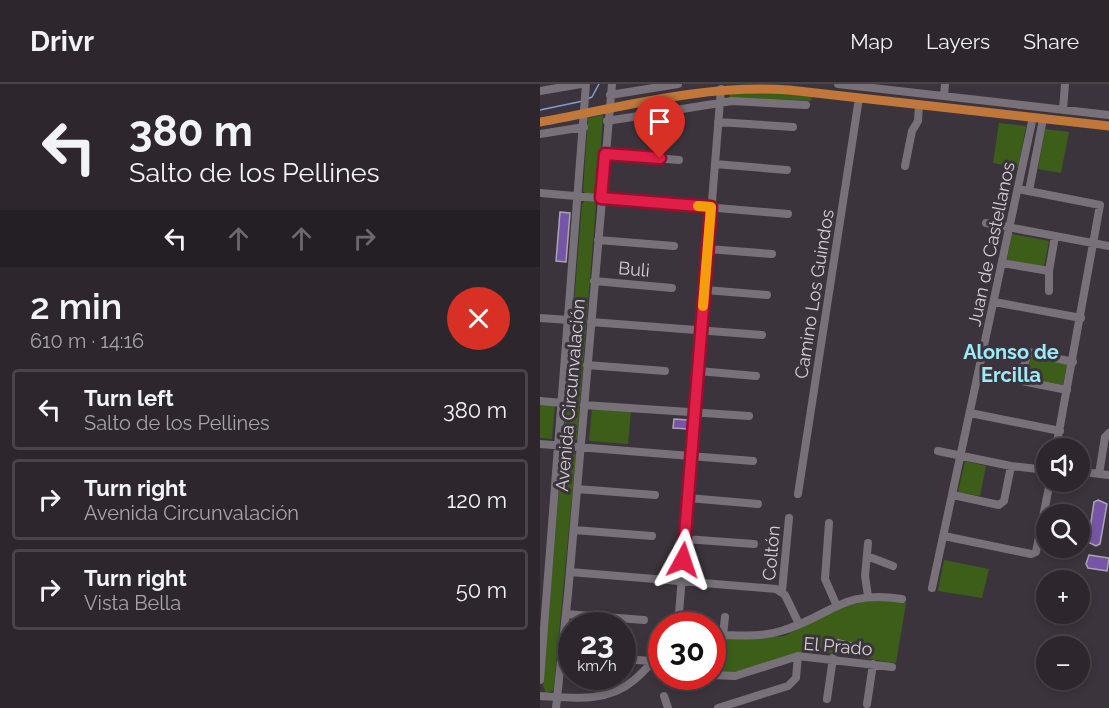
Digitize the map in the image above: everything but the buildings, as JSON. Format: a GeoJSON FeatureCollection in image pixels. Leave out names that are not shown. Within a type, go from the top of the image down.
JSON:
{"type":"FeatureCollection","features":[{"type":"Feature","properties":{"kind":"main road"},"geometry":{"type":"LineString","coordinates":[[540,122],[584,110],[608,110],[721,89],[774,88],[1109,126]]}},
{"type":"Feature","properties":{"kind":"street","name":"Avenida Circunvalación"},"geometry":{"type":"LineString","coordinates":[[566,612],[612,84]]}},
{"type":"Feature","properties":{"kind":"street"},"geometry":{"type":"LineString","coordinates":[[610,95],[678,84]]}},
{"type":"Feature","properties":{"kind":"street"},"geometry":{"type":"LineString","coordinates":[[838,84],[877,86],[1109,116]]}},
{"type":"Feature","properties":{"kind":"street"},"geometry":{"type":"LineString","coordinates":[[944,96],[945,84]]}},
{"type":"Feature","properties":{"kind":"street"},"geometry":{"type":"LineString","coordinates":[[1063,110],[1065,84]]}},
{"type":"Feature","properties":{"kind":"street","name":"Avenida Circunvalación"},"geometry":{"type":"LineString","coordinates":[[540,680],[544,571],[559,446],[584,127],[584,86]]}},
{"type":"Feature","properties":{"kind":"street"},"geometry":{"type":"LineString","coordinates":[[540,91],[584,86]]}},
{"type":"Feature","properties":{"kind":"street"},"geometry":{"type":"LineString","coordinates":[[679,612],[721,89]]}},
{"type":"Feature","properties":{"kind":"street","name":"Camino Los Guindos"},"geometry":{"type":"LineString","coordinates":[[798,494],[859,98]]}},
{"type":"Feature","properties":{"kind":"street"},"geometry":{"type":"LineString","coordinates":[[607,121],[720,102],[754,100],[806,105]]}},
{"type":"Feature","properties":{"kind":"street"},"geometry":{"type":"LineString","coordinates":[[905,166],[912,131],[918,121],[919,105]]}},
{"type":"Feature","properties":{"kind":"street","name":"Juan de Castellanos"},"geometry":{"type":"LineString","coordinates":[[932,588],[1033,117]]}},
{"type":"Feature","properties":{"kind":"street","name":"Juan de Castellanos"},"geometry":{"type":"LineString","coordinates":[[1029,191],[1043,119]]}},
{"type":"Feature","properties":{"kind":"street"},"geometry":{"type":"LineString","coordinates":[[718,122],[793,128]]}},
{"type":"Feature","properties":{"kind":"street"},"geometry":{"type":"LineString","coordinates":[[540,135],[584,127]]}},
{"type":"Feature","properties":{"kind":"street"},"geometry":{"type":"LineString","coordinates":[[605,154],[679,160]]}},
{"type":"Feature","properties":{"kind":"street"},"geometry":{"type":"LineString","coordinates":[[715,164],[787,170]]}},
{"type":"Feature","properties":{"kind":"street"},"geometry":{"type":"LineString","coordinates":[[1018,189],[1100,205],[1095,244],[1058,438]]}},
{"type":"Feature","properties":{"kind":"street"},"geometry":{"type":"LineString","coordinates":[[540,193],[788,214]]}},
{"type":"Feature","properties":{"kind":"street"},"geometry":{"type":"LineString","coordinates":[[986,223],[1109,246]]}},
{"type":"Feature","properties":{"kind":"street"},"geometry":{"type":"LineString","coordinates":[[1049,291],[1049,271],[1056,236]]}},
{"type":"Feature","properties":{"kind":"street"},"geometry":{"type":"LineString","coordinates":[[598,240],[674,246]]}},
{"type":"Feature","properties":{"kind":"street"},"geometry":{"type":"LineString","coordinates":[[708,249],[772,254]]}},
{"type":"Feature","properties":{"kind":"street"},"geometry":{"type":"LineString","coordinates":[[1002,263],[1049,271]]}},
{"type":"Feature","properties":{"kind":"street","name":"Buli"},"geometry":{"type":"LineString","coordinates":[[594,281],[672,288]]}},
{"type":"Feature","properties":{"kind":"street"},"geometry":{"type":"LineString","coordinates":[[705,290],[767,295]]}},
{"type":"Feature","properties":{"kind":"street"},"geometry":{"type":"LineString","coordinates":[[994,302],[1081,318]]}},
{"type":"Feature","properties":{"kind":"street"},"geometry":{"type":"LineString","coordinates":[[540,318],[569,320]]}},
{"type":"Feature","properties":{"kind":"street"},"geometry":{"type":"LineString","coordinates":[[591,322],[762,335]]}},
{"type":"Feature","properties":{"kind":"street"},"geometry":{"type":"LineString","coordinates":[[1067,390],[1022,381],[1021,377],[1028,352],[1072,362]]}},
{"type":"Feature","properties":{"kind":"street"},"geometry":{"type":"LineString","coordinates":[[587,365],[665,371]]}},
{"type":"Feature","properties":{"kind":"street"},"geometry":{"type":"LineString","coordinates":[[698,371],[756,376]]}},
{"type":"Feature","properties":{"kind":"street"},"geometry":{"type":"LineString","coordinates":[[540,401],[562,403]]}},
{"type":"Feature","properties":{"kind":"street"},"geometry":{"type":"LineString","coordinates":[[584,405],[749,416]]}},
{"type":"Feature","properties":{"kind":"street"},"geometry":{"type":"LineString","coordinates":[[970,413],[1060,431]]}},
{"type":"Feature","properties":{"kind":"street"},"geometry":{"type":"LineString","coordinates":[[1100,474],[1105,437],[1109,433]]}},
{"type":"Feature","properties":{"kind":"street"},"geometry":{"type":"LineString","coordinates":[[540,444],[753,461]]}},
{"type":"Feature","properties":{"kind":"street"},"geometry":{"type":"LineString","coordinates":[[938,451],[1036,469]]}},
{"type":"Feature","properties":{"kind":"street"},"geometry":{"type":"LineString","coordinates":[[953,495],[999,505],[1004,501],[1011,466]]}},
{"type":"Feature","properties":{"kind":"street"},"geometry":{"type":"LineString","coordinates":[[1090,473],[1109,475]]}},
{"type":"Feature","properties":{"kind":"street"},"geometry":{"type":"LineString","coordinates":[[577,489],[655,495]]}},
{"type":"Feature","properties":{"kind":"street"},"geometry":{"type":"LineString","coordinates":[[944,536],[1031,554],[1036,552],[1048,492]]}},
{"type":"Feature","properties":{"kind":"street"},"geometry":{"type":"LineString","coordinates":[[688,498],[758,504]]}},
{"type":"Feature","properties":{"kind":"street","name":"Coltón"},"geometry":{"type":"LineString","coordinates":[[782,591],[789,518]]}},
{"type":"Feature","properties":{"kind":"street"},"geometry":{"type":"LineString","coordinates":[[829,523],[825,579],[836,604]]}},
{"type":"Feature","properties":{"kind":"street"},"geometry":{"type":"LineString","coordinates":[[574,530],[652,536]]}},
{"type":"Feature","properties":{"kind":"street"},"geometry":{"type":"LineString","coordinates":[[685,539],[754,544]]}},
{"type":"Feature","properties":{"kind":"street"},"geometry":{"type":"LineString","coordinates":[[868,543],[865,576],[868,596]]}},
{"type":"Feature","properties":{"kind":"street"},"geometry":{"type":"LineString","coordinates":[[867,556],[893,566]]}},
{"type":"Feature","properties":{"kind":"street"},"geometry":{"type":"LineString","coordinates":[[570,572],[782,591],[799,624]]}},
{"type":"Feature","properties":{"kind":"street"},"geometry":{"type":"LineString","coordinates":[[726,635],[764,635],[782,631],[836,604],[868,596],[902,599]]}},
{"type":"Feature","properties":{"kind":"street"},"geometry":{"type":"LineString","coordinates":[[636,619],[644,620]]}},
{"type":"Feature","properties":{"kind":"street"},"geometry":{"type":"LineString","coordinates":[[718,708],[788,686],[796,678],[798,656]]}},
{"type":"Feature","properties":{"kind":"street","name":"El Prado"},"geometry":{"type":"LineString","coordinates":[[726,676],[735,676],[798,656],[833,658],[892,667]]}},
{"type":"Feature","properties":{"kind":"street"},"geometry":{"type":"LineString","coordinates":[[827,699],[833,658]]}},
{"type":"Feature","properties":{"kind":"street"},"geometry":{"type":"LineString","coordinates":[[867,704],[873,664]]}},
{"type":"Feature","properties":{"kind":"street"},"geometry":{"type":"LineString","coordinates":[[540,696],[596,697],[610,694],[633,681],[648,665]]}},
{"type":"Feature","properties":{"kind":"street","name":"Avenida Circunvalación"},"geometry":{"type":"LineString","coordinates":[[556,708],[558,680]]}},
{"type":"Feature","properties":{"kind":"street"},"geometry":{"type":"LineString","coordinates":[[664,696],[668,708]]}},
{"type":"Feature","properties":{"kind":"green space"},"geometry":{"type":"Polygon","coordinates":[[[730,92],[775,92],[812,97],[811,101],[729,97],[730,92]]]}},
{"type":"Feature","properties":{"kind":"green space"},"geometry":{"type":"Polygon","coordinates":[[[603,115],[598,192],[594,195],[586,194],[583,191],[588,118],[603,115]]]}},
{"type":"Feature","properties":{"kind":"green space"},"geometry":{"type":"Polygon","coordinates":[[[999,123],[1026,126],[1018,168],[993,163],[999,123]]]}},
{"type":"Feature","properties":{"kind":"green space"},"geometry":{"type":"Polygon","coordinates":[[[1045,129],[1069,132],[1061,173],[1038,169],[1045,129]]]}},
{"type":"Feature","properties":{"kind":"green space"},"geometry":{"type":"Polygon","coordinates":[[[585,200],[594,201],[596,205],[577,439],[574,443],[565,442],[563,438],[582,204],[585,200]]]}},
{"type":"Feature","properties":{"kind":"green space"},"geometry":{"type":"Polygon","coordinates":[[[1012,234],[1049,241],[1044,267],[1007,260],[1012,234]]]}},
{"type":"Feature","properties":{"kind":"green space"},"geometry":{"type":"Polygon","coordinates":[[[1031,357],[1067,364],[1063,385],[1026,378],[1031,357]]]}},
{"type":"Feature","properties":{"kind":"green space"},"geometry":{"type":"Polygon","coordinates":[[[540,404],[555,405],[552,439],[540,438],[540,404]]]}},
{"type":"Feature","properties":{"kind":"green space"},"geometry":{"type":"Polygon","coordinates":[[[592,407],[631,410],[628,444],[589,441],[592,407]]]}},
{"type":"Feature","properties":{"kind":"green space"},"geometry":{"type":"Polygon","coordinates":[[[566,450],[576,454],[561,612],[558,612],[554,687],[553,691],[546,693],[543,686],[562,453],[566,450]]]}},
{"type":"Feature","properties":{"kind":"green space"},"geometry":{"type":"Polygon","coordinates":[[[965,461],[986,466],[980,496],[958,492],[965,461]]]}},
{"type":"Feature","properties":{"kind":"green space"},"geometry":{"type":"Polygon","coordinates":[[[944,560],[989,569],[982,598],[938,591],[944,560]]]}},
{"type":"Feature","properties":{"kind":"green space"},"geometry":{"type":"Polygon","coordinates":[[[872,599],[906,603],[896,663],[835,654],[811,653],[787,656],[747,669],[726,673],[726,639],[784,636],[841,608],[872,599]]]}},
{"type":"Feature","properties":{"kind":"waterway"},"geometry":{"type":"LineString","coordinates":[[587,99],[592,97],[599,84]]}},
{"type":"Feature","properties":{"kind":"waterway"},"geometry":{"type":"LineString","coordinates":[[540,110],[583,101]]}},
{"type":"Feature","properties":{"kind":"slow traffic"},"geometry":{"type":"LineString","coordinates":[[698,206],[711,207],[703,306]]}},
{"type":"Feature","properties":{"kind":"district","name":"Alonso de Ercilla"},"geometry":{"type":"Point","coordinates":[1011,364]}},
{"type":"Feature","properties":{"kind":"route"},"geometry":{"type":"LineString","coordinates":[[660,158],[605,154],[601,198],[711,207],[683,560]]}}]}
